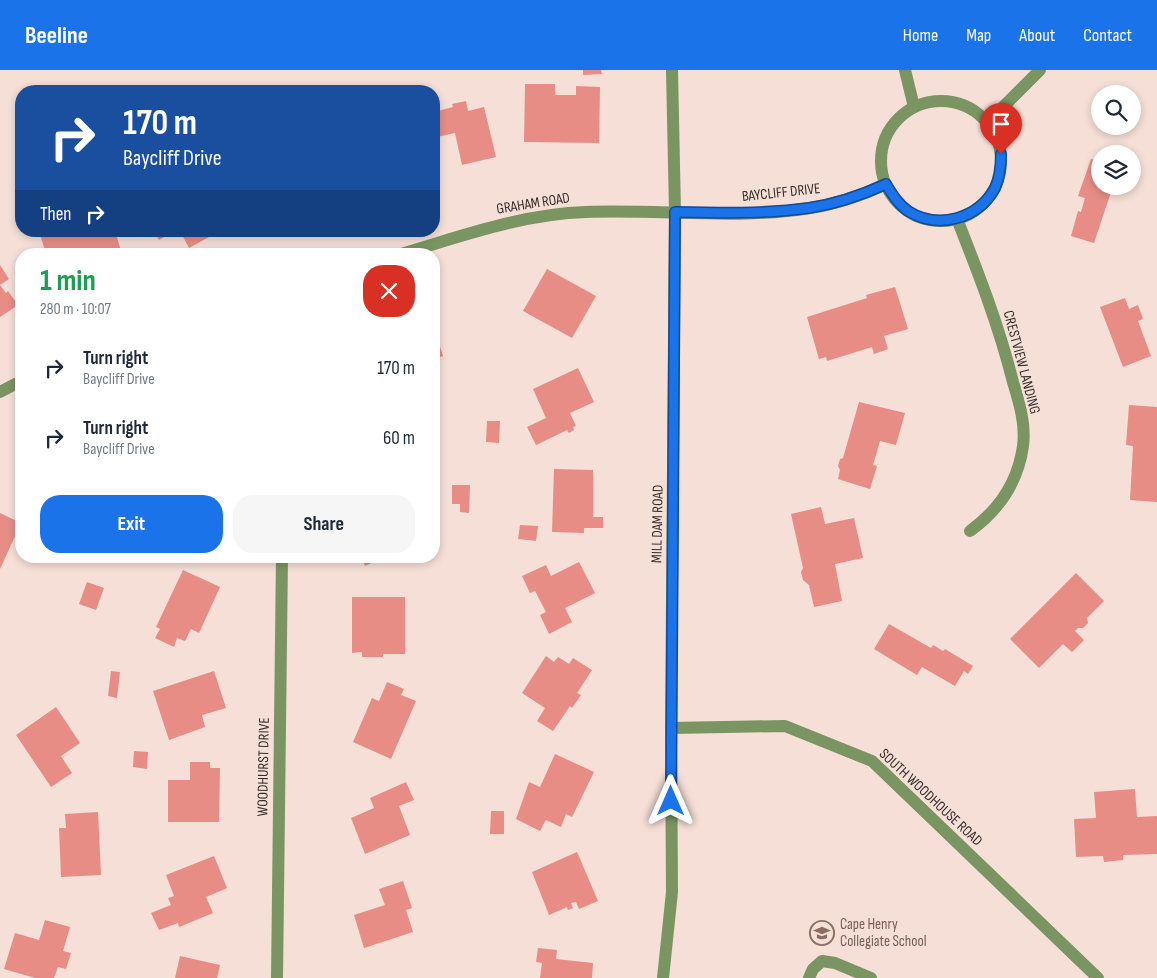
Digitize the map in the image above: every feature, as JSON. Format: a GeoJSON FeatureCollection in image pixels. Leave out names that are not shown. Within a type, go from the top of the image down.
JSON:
{"type":"FeatureCollection","features":[{"type":"Feature","properties":{"kind":"street","name":"MILL DAM ROAD"},"geometry":{"type":"LineString","coordinates":[[663,978],[672,892],[671,728],[675,212],[672,70]]}},
{"type":"Feature","properties":{"kind":"street"},"geometry":{"type":"LineString","coordinates":[[905,70],[914,107]]}},
{"type":"Feature","properties":{"kind":"street"},"geometry":{"type":"LineString","coordinates":[[987,123],[1040,70]]}},
{"type":"Feature","properties":{"kind":"street"},"geometry":{"type":"LineString","coordinates":[[945,101],[961,104],[976,112],[987,123],[996,137],[1001,154],[1000,171],[995,187],[986,201],[973,212],[957,219],[940,221],[923,218],[908,210],[895,199],[886,184],[882,162],[885,140],[901,116],[914,107],[929,102],[945,101]]}},
{"type":"Feature","properties":{"kind":"street","name":"BAYCLIFF DRIVE"},"geometry":{"type":"LineString","coordinates":[[675,212],[749,213],[810,208],[856,197],[886,184]]}},
{"type":"Feature","properties":{"kind":"street","name":"GRAHAM ROAD"},"geometry":{"type":"LineString","coordinates":[[421,248],[497,225],[542,216],[584,212],[675,212]]}},
{"type":"Feature","properties":{"kind":"street","name":"CRESTVIEW LANDING"},"geometry":{"type":"LineString","coordinates":[[957,219],[986,292],[1022,415],[1023,444],[1018,469],[1008,492],[1000,504],[982,522],[970,530]]}},
{"type":"Feature","properties":{"kind":"street"},"geometry":{"type":"LineString","coordinates":[[0,392],[15,384]]}},
{"type":"Feature","properties":{"kind":"street","name":"WOODHURST DRIVE"},"geometry":{"type":"LineString","coordinates":[[277,978],[282,563]]}},
{"type":"Feature","properties":{"kind":"street","name":"SOUTH WOODHOUSE ROAD"},"geometry":{"type":"LineString","coordinates":[[671,728],[785,726],[872,761],[1098,978]]}},
{"type":"Feature","properties":{"kind":"street"},"geometry":{"type":"LineString","coordinates":[[809,978],[812,969],[822,961],[835,963],[871,978]]}},
{"type":"Feature","properties":{"kind":"building"},"geometry":{"type":"Polygon","coordinates":[[[583,70],[601,70],[602,74],[583,75],[583,70]]]}},
{"type":"Feature","properties":{"kind":"building"},"geometry":{"type":"Polygon","coordinates":[[[525,84],[555,84],[555,95],[576,95],[576,86],[600,87],[599,143],[524,142],[525,84]]]}},
{"type":"Feature","properties":{"kind":"building"},"geometry":{"type":"Polygon","coordinates":[[[466,101],[468,111],[484,107],[496,157],[462,165],[455,133],[440,136],[440,110],[453,107],[452,104],[466,101]]]}},
{"type":"Feature","properties":{"kind":"building"},"geometry":{"type":"Polygon","coordinates":[[[1091,159],[1091,195],[1110,195],[1094,243],[1071,236],[1078,211],[1081,212],[1085,198],[1078,196],[1091,159]]]}},
{"type":"Feature","properties":{"kind":"building"},"geometry":{"type":"Polygon","coordinates":[[[41,237],[117,237],[120,248],[44,248],[41,237]]]}},
{"type":"Feature","properties":{"kind":"building"},"geometry":{"type":"Polygon","coordinates":[[[183,237],[209,237],[189,248],[183,237]]]}},
{"type":"Feature","properties":{"kind":"building"},"geometry":{"type":"Polygon","coordinates":[[[0,265],[9,279],[0,285],[0,265]]]}},
{"type":"Feature","properties":{"kind":"building"},"geometry":{"type":"Polygon","coordinates":[[[547,269],[596,296],[572,338],[523,311],[547,269]]]}},
{"type":"Feature","properties":{"kind":"building"},"geometry":{"type":"Polygon","coordinates":[[[0,285],[6,293],[8,291],[15,301],[15,307],[0,317],[0,285]]]}},
{"type":"Feature","properties":{"kind":"building"},"geometry":{"type":"Polygon","coordinates":[[[895,287],[908,329],[884,336],[888,349],[874,354],[872,347],[827,361],[826,357],[819,359],[807,317],[867,298],[866,295],[895,287]]]}},
{"type":"Feature","properties":{"kind":"building"},"geometry":{"type":"Polygon","coordinates":[[[1125,298],[1129,309],[1138,305],[1143,319],[1138,321],[1151,356],[1123,367],[1100,307],[1125,298]]]}},
{"type":"Feature","properties":{"kind":"building"},"geometry":{"type":"Polygon","coordinates":[[[440,346],[443,356],[440,357],[440,346]]]}},
{"type":"Feature","properties":{"kind":"building"},"geometry":{"type":"Polygon","coordinates":[[[578,368],[594,402],[570,413],[576,426],[573,427],[574,430],[569,433],[567,430],[536,445],[527,427],[546,418],[533,389],[578,368]]]}},
{"type":"Feature","properties":{"kind":"building"},"geometry":{"type":"Polygon","coordinates":[[[859,402],[905,413],[896,445],[880,441],[873,465],[877,466],[870,489],[838,479],[840,470],[838,466],[840,459],[843,458],[859,402]]]}},
{"type":"Feature","properties":{"kind":"building"},"geometry":{"type":"Polygon","coordinates":[[[1129,405],[1157,407],[1157,502],[1130,500],[1133,446],[1126,445],[1129,405]]]}},
{"type":"Feature","properties":{"kind":"building"},"geometry":{"type":"Polygon","coordinates":[[[487,421],[500,421],[499,443],[486,442],[487,421]]]}},
{"type":"Feature","properties":{"kind":"building"},"geometry":{"type":"Polygon","coordinates":[[[554,469],[593,470],[593,517],[603,517],[603,528],[584,528],[584,533],[552,532],[554,469]]]}},
{"type":"Feature","properties":{"kind":"building"},"geometry":{"type":"Polygon","coordinates":[[[452,485],[470,485],[469,513],[460,512],[460,504],[452,504],[452,485]]]}},
{"type":"Feature","properties":{"kind":"building"},"geometry":{"type":"Polygon","coordinates":[[[821,507],[825,524],[854,518],[863,558],[835,564],[842,601],[814,607],[809,585],[803,580],[801,572],[803,568],[791,514],[821,507]]]}},
{"type":"Feature","properties":{"kind":"building"},"geometry":{"type":"Polygon","coordinates":[[[0,513],[15,520],[15,536],[0,569],[0,513]]]}},
{"type":"Feature","properties":{"kind":"building"},"geometry":{"type":"Polygon","coordinates":[[[520,525],[538,526],[536,541],[518,539],[520,525]]]}},
{"type":"Feature","properties":{"kind":"building"},"geometry":{"type":"Polygon","coordinates":[[[579,562],[595,593],[565,608],[572,622],[549,634],[540,615],[546,612],[535,591],[530,593],[522,576],[546,565],[551,576],[579,562]]]}},
{"type":"Feature","properties":{"kind":"building"},"geometry":{"type":"Polygon","coordinates":[[[183,570],[220,587],[199,633],[191,629],[185,641],[177,638],[174,647],[155,638],[160,629],[156,627],[183,570]]]}},
{"type":"Feature","properties":{"kind":"building"},"geometry":{"type":"Polygon","coordinates":[[[1076,573],[1104,601],[1087,618],[1088,623],[1083,628],[1078,628],[1075,631],[1084,640],[1072,652],[1063,644],[1039,668],[1010,639],[1076,573]]]}},
{"type":"Feature","properties":{"kind":"building"},"geometry":{"type":"Polygon","coordinates":[[[87,582],[104,588],[96,610],[79,604],[87,582]]]}},
{"type":"Feature","properties":{"kind":"building"},"geometry":{"type":"Polygon","coordinates":[[[352,597],[405,597],[405,654],[383,654],[383,657],[362,657],[362,652],[352,653],[352,597]]]}},
{"type":"Feature","properties":{"kind":"building"},"geometry":{"type":"Polygon","coordinates":[[[889,624],[931,648],[933,645],[943,651],[945,649],[973,666],[968,674],[964,671],[955,686],[922,667],[917,675],[874,649],[889,624]]]}},
{"type":"Feature","properties":{"kind":"building"},"geometry":{"type":"Polygon","coordinates":[[[546,656],[554,662],[558,657],[569,664],[573,658],[592,670],[577,693],[581,695],[572,708],[570,706],[553,731],[537,721],[545,708],[522,693],[546,656]]]}},
{"type":"Feature","properties":{"kind":"building"},"geometry":{"type":"Polygon","coordinates":[[[111,671],[120,672],[117,698],[108,696],[111,671]]]}},
{"type":"Feature","properties":{"kind":"building"},"geometry":{"type":"Polygon","coordinates":[[[214,671],[226,708],[202,715],[205,727],[169,740],[153,691],[214,671]]]}},
{"type":"Feature","properties":{"kind":"building"},"geometry":{"type":"Polygon","coordinates":[[[387,682],[404,689],[401,695],[416,701],[391,759],[353,742],[372,698],[379,701],[387,682]]]}},
{"type":"Feature","properties":{"kind":"building"},"geometry":{"type":"Polygon","coordinates":[[[56,707],[80,743],[61,756],[72,773],[51,787],[16,735],[56,707]]]}},
{"type":"Feature","properties":{"kind":"building"},"geometry":{"type":"Polygon","coordinates":[[[134,751],[148,752],[147,769],[133,767],[134,751]]]}},
{"type":"Feature","properties":{"kind":"building"},"geometry":{"type":"Polygon","coordinates":[[[555,754],[594,772],[572,817],[566,814],[561,827],[546,820],[540,831],[516,819],[529,782],[540,787],[555,754]]]}},
{"type":"Feature","properties":{"kind":"building"},"geometry":{"type":"Polygon","coordinates":[[[190,762],[210,762],[210,768],[220,768],[219,822],[168,822],[168,780],[190,780],[190,762]]]}},
{"type":"Feature","properties":{"kind":"building"},"geometry":{"type":"Polygon","coordinates":[[[406,782],[414,800],[399,806],[410,835],[365,854],[351,818],[374,808],[370,798],[406,782]]]}},
{"type":"Feature","properties":{"kind":"building"},"geometry":{"type":"Polygon","coordinates":[[[1135,789],[1137,817],[1157,816],[1157,854],[1123,855],[1123,860],[1104,862],[1103,856],[1076,857],[1074,819],[1096,818],[1094,792],[1135,789]]]}},
{"type":"Feature","properties":{"kind":"building"},"geometry":{"type":"Polygon","coordinates":[[[491,811],[504,811],[504,834],[490,834],[491,811]]]}},
{"type":"Feature","properties":{"kind":"building"},"geometry":{"type":"Polygon","coordinates":[[[98,812],[101,875],[61,877],[59,828],[66,828],[65,814],[98,812]]]}},
{"type":"Feature","properties":{"kind":"building"},"geometry":{"type":"Polygon","coordinates":[[[577,852],[598,901],[579,909],[576,902],[571,903],[573,908],[568,910],[567,907],[549,915],[532,872],[577,852]]]}},
{"type":"Feature","properties":{"kind":"building"},"geometry":{"type":"Polygon","coordinates":[[[214,856],[227,888],[206,897],[213,913],[179,927],[178,923],[159,930],[151,913],[171,905],[168,898],[174,896],[166,875],[214,856]]]}},
{"type":"Feature","properties":{"kind":"building"},"geometry":{"type":"Polygon","coordinates":[[[403,881],[412,908],[406,910],[413,932],[364,948],[354,915],[385,905],[379,889],[403,881]]]}},
{"type":"Feature","properties":{"kind":"building"},"geometry":{"type":"Polygon","coordinates":[[[45,920],[70,927],[63,951],[71,953],[66,969],[58,967],[54,978],[35,978],[4,969],[15,933],[39,940],[45,920]]]}},
{"type":"Feature","properties":{"kind":"building"},"geometry":{"type":"Polygon","coordinates":[[[538,948],[557,950],[556,959],[593,963],[592,978],[540,978],[542,963],[536,962],[538,948]]]}},
{"type":"Feature","properties":{"kind":"building"},"geometry":{"type":"Polygon","coordinates":[[[180,956],[220,965],[217,978],[175,978],[180,956]]]}},
{"type":"Feature","properties":{"kind":"place","name":"Cape Henry Collegiate School"},"geometry":{"type":"Point","coordinates":[822,933]}},
{"type":"Feature","properties":{"kind":"route"},"geometry":{"type":"LineString","coordinates":[[671,801],[675,212],[749,213],[810,208],[856,197],[886,184],[895,199],[908,210],[923,218],[940,221],[957,219],[973,212],[986,201],[995,187],[1000,171],[1001,154]]}}]}
